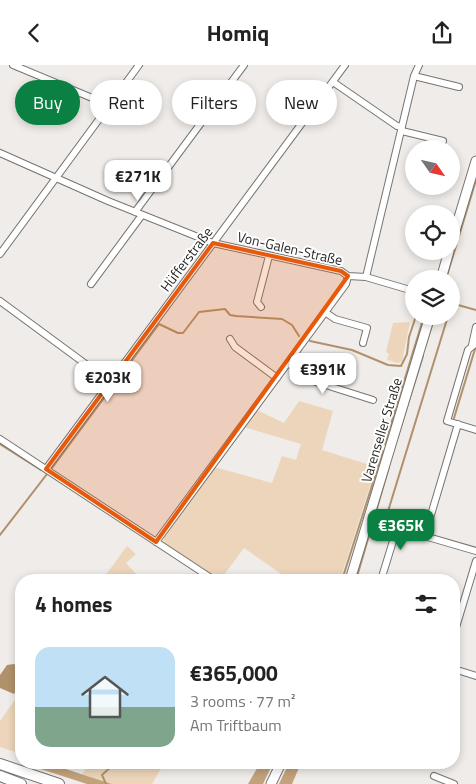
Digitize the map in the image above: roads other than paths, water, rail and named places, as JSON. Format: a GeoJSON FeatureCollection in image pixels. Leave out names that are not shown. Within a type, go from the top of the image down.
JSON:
{"type":"FeatureCollection","features":[{"type":"Feature","properties":{"kind":"highway"},"geometry":{"type":"LineString","coordinates":[[0,765],[59,784]]}},
{"type":"Feature","properties":{"kind":"highway"},"geometry":{"type":"LineString","coordinates":[[0,776],[21,784]]}},
{"type":"Feature","properties":{"kind":"main road"},"geometry":{"type":"LineString","coordinates":[[460,214],[476,161]]}},
{"type":"Feature","properties":{"kind":"main road","name":"Varenseller Straße"},"geometry":{"type":"LineString","coordinates":[[352,574],[427,325]]}},
{"type":"Feature","properties":{"kind":"main road"},"geometry":{"type":"LineString","coordinates":[[271,784],[278,769]]}},
{"type":"Feature","properties":{"kind":"street"},"geometry":{"type":"LineString","coordinates":[[13,65],[90,97]]}},
{"type":"Feature","properties":{"kind":"street"},"geometry":{"type":"LineString","coordinates":[[128,80],[139,65]]}},
{"type":"Feature","properties":{"kind":"street"},"geometry":{"type":"LineString","coordinates":[[135,212],[244,65]]}},
{"type":"Feature","properties":{"kind":"street","name":"Hüfferstraße"},"geometry":{"type":"LineString","coordinates":[[334,80],[345,65]]}},
{"type":"Feature","properties":{"kind":"street"},"geometry":{"type":"LineString","coordinates":[[366,277],[414,76],[419,65]]}},
{"type":"Feature","properties":{"kind":"street"},"geometry":{"type":"LineString","coordinates":[[414,76],[459,87]]}},
{"type":"Feature","properties":{"kind":"street"},"geometry":{"type":"LineString","coordinates":[[337,85],[402,129],[440,140]]}},
{"type":"Feature","properties":{"kind":"street"},"geometry":{"type":"LineString","coordinates":[[1,250],[94,125]]}},
{"type":"Feature","properties":{"kind":"street","name":"Hüfferstraße"},"geometry":{"type":"LineString","coordinates":[[46,469],[301,125]]}},
{"type":"Feature","properties":{"kind":"street","name":"Von-Galen-Straße"},"geometry":{"type":"LineString","coordinates":[[0,153],[142,215],[213,243],[269,256],[280,256],[341,271],[348,276],[366,277],[405,289]]}},
{"type":"Feature","properties":{"kind":"street"},"geometry":{"type":"LineString","coordinates":[[91,284],[142,215]]}},
{"type":"Feature","properties":{"kind":"street"},"geometry":{"type":"LineString","coordinates":[[261,307],[257,302],[269,256]]}},
{"type":"Feature","properties":{"kind":"street"},"geometry":{"type":"LineString","coordinates":[[156,542],[346,284],[348,276]]}},
{"type":"Feature","properties":{"kind":"street"},"geometry":{"type":"LineString","coordinates":[[0,301],[110,382]]}},
{"type":"Feature","properties":{"kind":"street"},"geometry":{"type":"LineString","coordinates":[[325,312],[335,319],[367,327],[363,343]]}},
{"type":"Feature","properties":{"kind":"street"},"geometry":{"type":"LineString","coordinates":[[476,327],[474,344],[468,350],[447,421],[476,430]]}},
{"type":"Feature","properties":{"kind":"street"},"geometry":{"type":"LineString","coordinates":[[230,339],[235,347],[277,378]]}},
{"type":"Feature","properties":{"kind":"street"},"geometry":{"type":"LineString","coordinates":[[288,363],[314,381],[373,400]]}},
{"type":"Feature","properties":{"kind":"street"},"geometry":{"type":"LineString","coordinates":[[425,535],[458,424]]}},
{"type":"Feature","properties":{"kind":"street"},"geometry":{"type":"LineString","coordinates":[[0,439],[205,574]]}},
{"type":"Feature","properties":{"kind":"street"},"geometry":{"type":"LineString","coordinates":[[383,574],[397,528],[476,551]]}},
{"type":"Feature","properties":{"kind":"street"},"geometry":{"type":"LineString","coordinates":[[460,614],[476,561]]}},
{"type":"Feature","properties":{"kind":"street"},"geometry":{"type":"LineString","coordinates":[[460,671],[476,676]]}},
{"type":"Feature","properties":{"kind":"street"},"geometry":{"type":"LineString","coordinates":[[434,776],[454,784]]}},
{"type":"Feature","properties":{"kind":"waterway"},"geometry":{"type":"LineString","coordinates":[[449,270],[476,180]]}},
{"type":"Feature","properties":{"kind":"waterway"},"geometry":{"type":"LineString","coordinates":[[460,306],[476,310]]}},
{"type":"Feature","properties":{"kind":"waterway"},"geometry":{"type":"LineString","coordinates":[[52,468],[159,324],[178,333],[183,333],[199,312],[225,309],[230,315],[282,319],[292,325],[299,336]]}},
{"type":"Feature","properties":{"kind":"waterway"},"geometry":{"type":"LineString","coordinates":[[310,341],[352,350],[388,365],[401,366],[407,354],[413,325]]}},
{"type":"Feature","properties":{"kind":"waterway"},"geometry":{"type":"LineString","coordinates":[[385,444],[421,325]]}},
{"type":"Feature","properties":{"kind":"waterway"},"geometry":{"type":"LineString","coordinates":[[425,347],[432,325]]}},
{"type":"Feature","properties":{"kind":"waterway"},"geometry":{"type":"LineString","coordinates":[[385,521],[445,325]]}},
{"type":"Feature","properties":{"kind":"waterway"},"geometry":{"type":"LineString","coordinates":[[454,418],[475,349]]}},
{"type":"Feature","properties":{"kind":"waterway"},"geometry":{"type":"LineString","coordinates":[[397,439],[423,356]]}},
{"type":"Feature","properties":{"kind":"waterway"},"geometry":{"type":"LineString","coordinates":[[0,444],[41,470]]}},
{"type":"Feature","properties":{"kind":"waterway"},"geometry":{"type":"LineString","coordinates":[[344,574],[383,451]]}},
{"type":"Feature","properties":{"kind":"waterway"},"geometry":{"type":"LineString","coordinates":[[358,574],[389,467]]}},
{"type":"Feature","properties":{"kind":"waterway"},"geometry":{"type":"LineString","coordinates":[[0,535],[47,474]]}},
{"type":"Feature","properties":{"kind":"waterway"},"geometry":{"type":"LineString","coordinates":[[106,784],[102,775],[108,769]]}}]}
